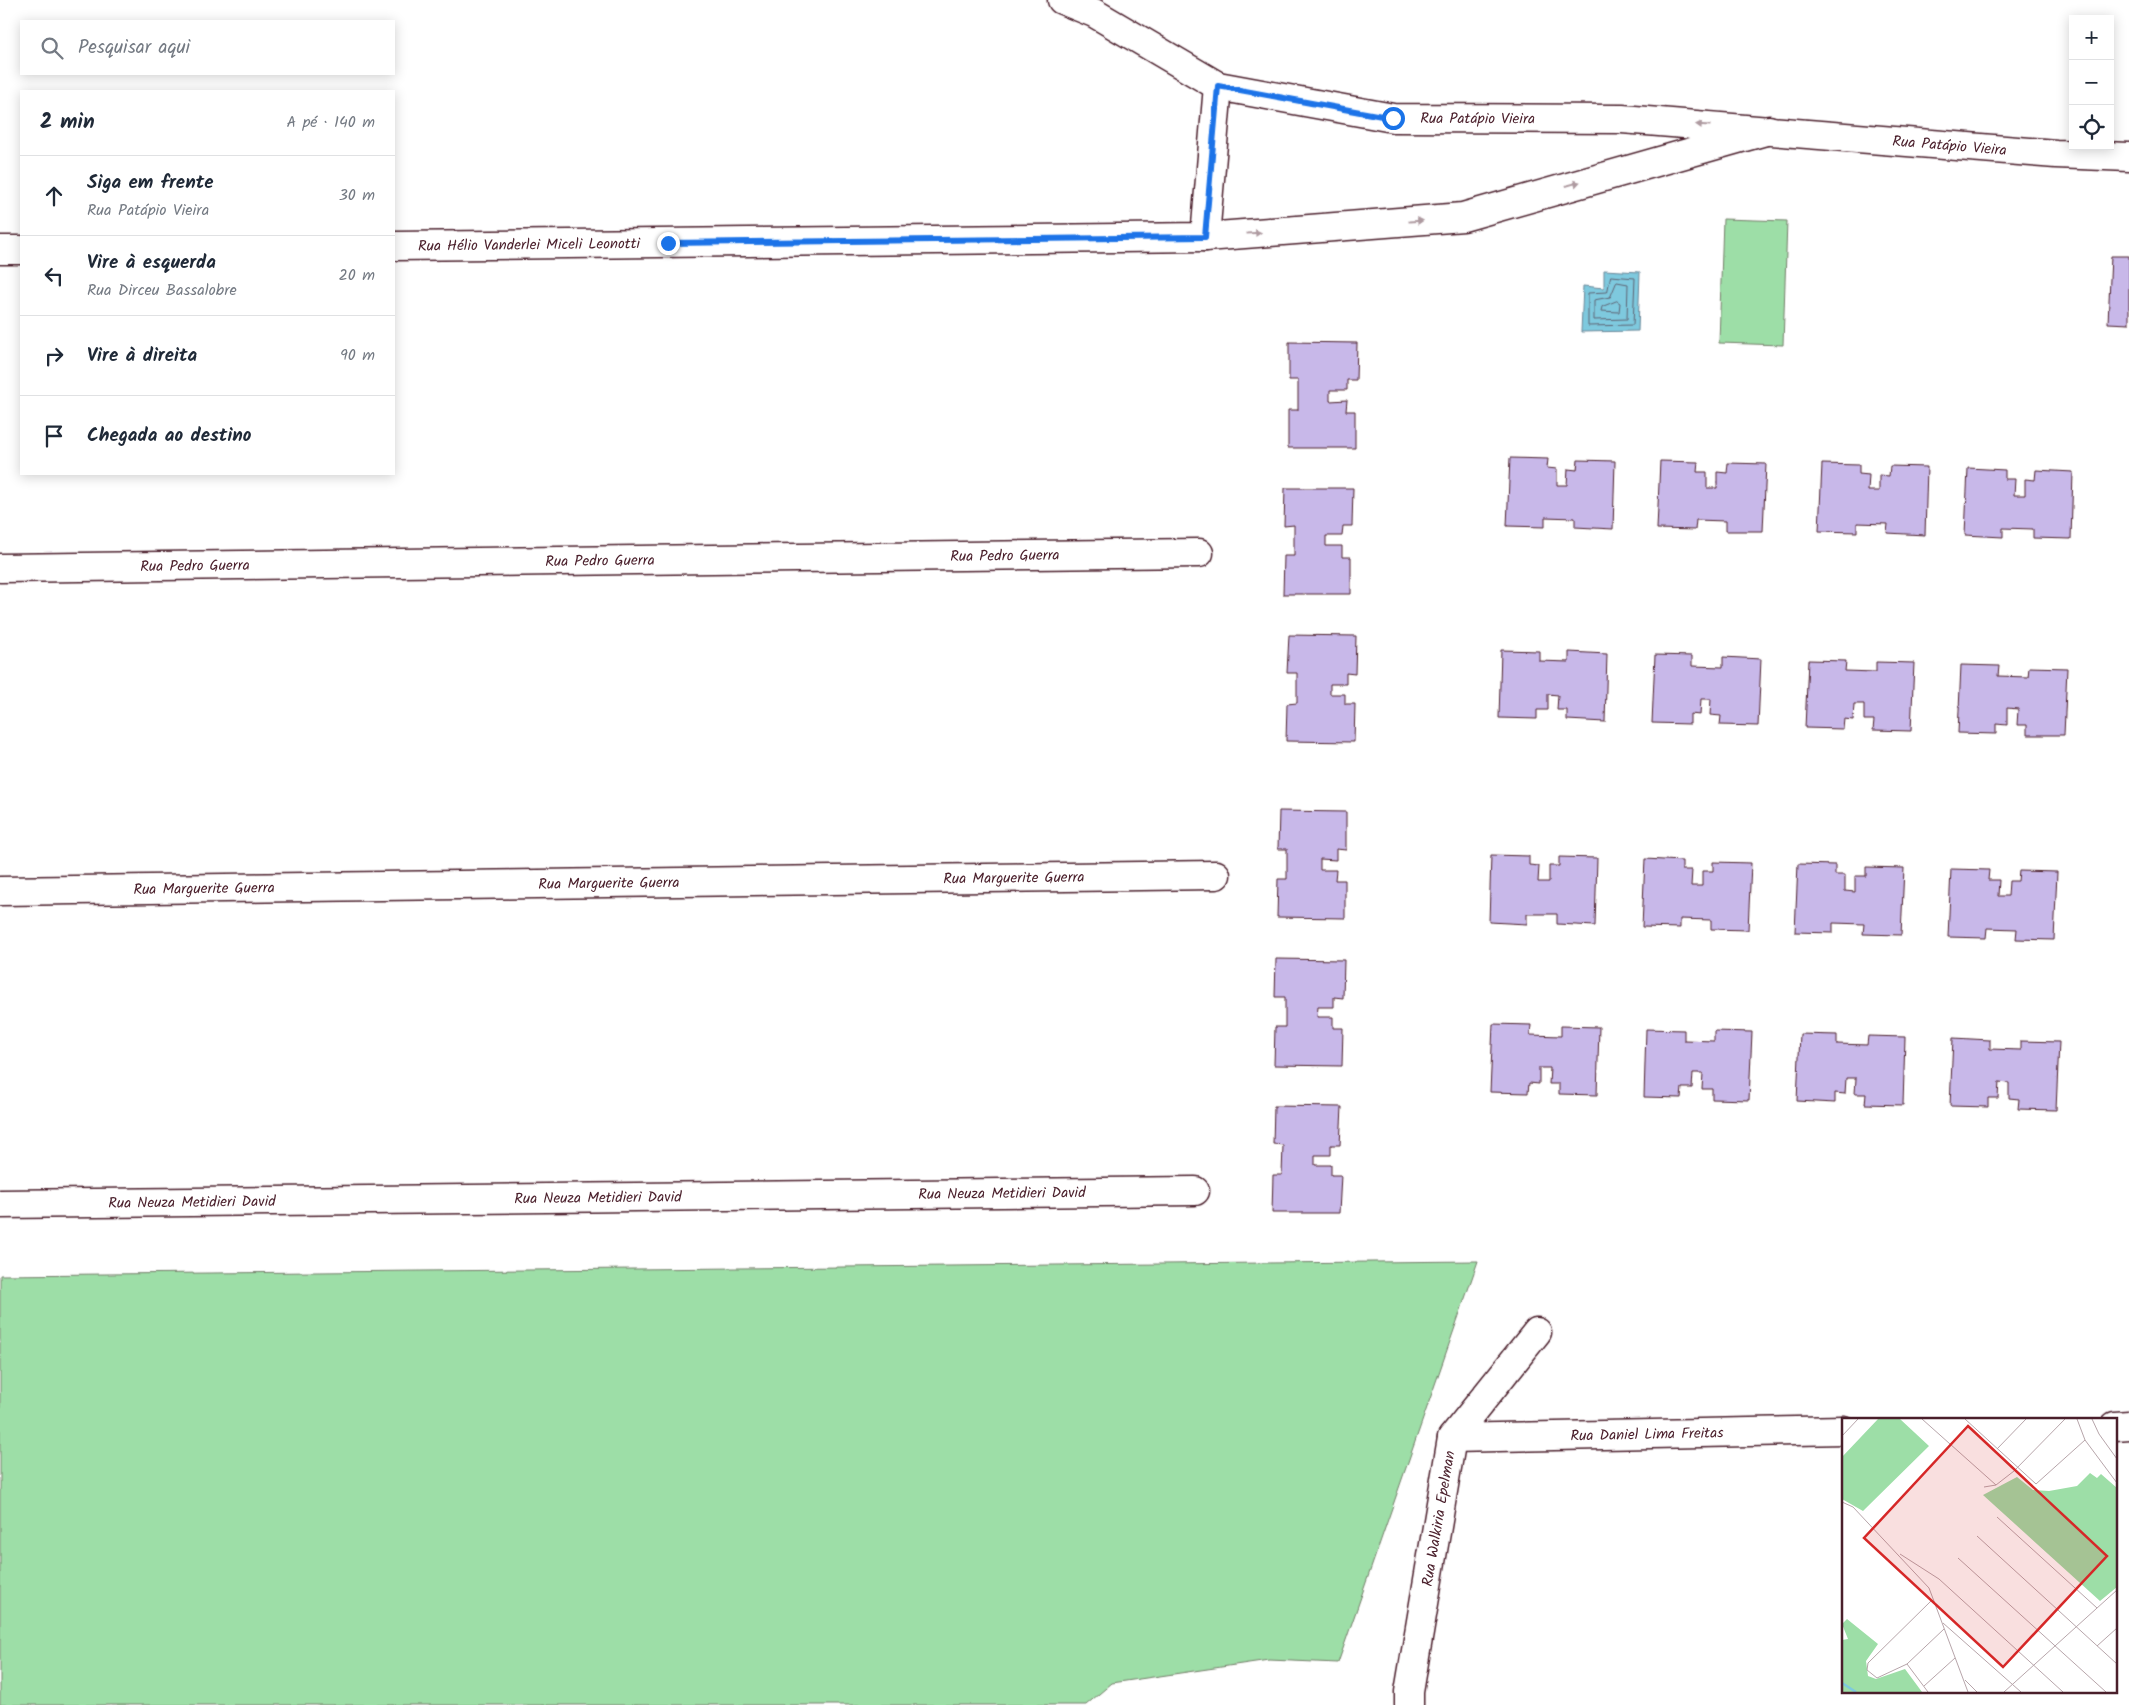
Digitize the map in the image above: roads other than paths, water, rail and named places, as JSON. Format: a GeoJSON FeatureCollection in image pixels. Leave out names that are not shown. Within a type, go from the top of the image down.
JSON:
{"type":"FeatureCollection","features":[{"type":"Feature","properties":{"kind":"street","name":"Rua Patápio Vieira"},"geometry":{"type":"LineString","coordinates":[[1062,0],[1095,6],[1218,86],[1393,118],[1622,119],[2056,154],[2129,157]]}},
{"type":"Feature","properties":{"kind":"street"},"geometry":{"type":"LineString","coordinates":[[1205,237],[1218,86]]}},
{"type":"Feature","properties":{"kind":"street","name":"Rua Patápio Vieira"},"geometry":{"type":"LineString","coordinates":[[1205,237],[1463,217],[1769,130]]}},
{"type":"Feature","properties":{"kind":"street","name":"Rua Hélio Vanderlei Miceli Leonotti"},"geometry":{"type":"LineString","coordinates":[[395,246],[1205,237]]}},
{"type":"Feature","properties":{"kind":"street"},"geometry":{"type":"LineString","coordinates":[[0,250],[20,250]]}},
{"type":"Feature","properties":{"kind":"street","name":"Rua Pedro Guerra"},"geometry":{"type":"LineString","coordinates":[[0,568],[1199,554]]}},
{"type":"Feature","properties":{"kind":"street","name":"Rua Marguerite Guerra"},"geometry":{"type":"LineString","coordinates":[[0,891],[1216,875]]}},
{"type":"Feature","properties":{"kind":"street","name":"Rua Neuza Metidieri David"},"geometry":{"type":"LineString","coordinates":[[0,1204],[1195,1190]]}},
{"type":"Feature","properties":{"kind":"street","name":"Rua Walkiria Epelman"},"geometry":{"type":"LineString","coordinates":[[1409,1705],[1409,1692],[1452,1438],[1538,1332]]}},
{"type":"Feature","properties":{"kind":"street"},"geometry":{"type":"LineString","coordinates":[[2116,1426],[2129,1425]]}},
{"type":"Feature","properties":{"kind":"street","name":"Rua Daniel Lima Freitas"},"geometry":{"type":"LineString","coordinates":[[1452,1438],[1842,1430]]}},
{"type":"Feature","properties":{"kind":"water"},"geometry":{"type":"Polygon","coordinates":[[[1604,270],[1640,272],[1638,331],[1581,332],[1583,286],[1604,288],[1604,270]]]}}]}
